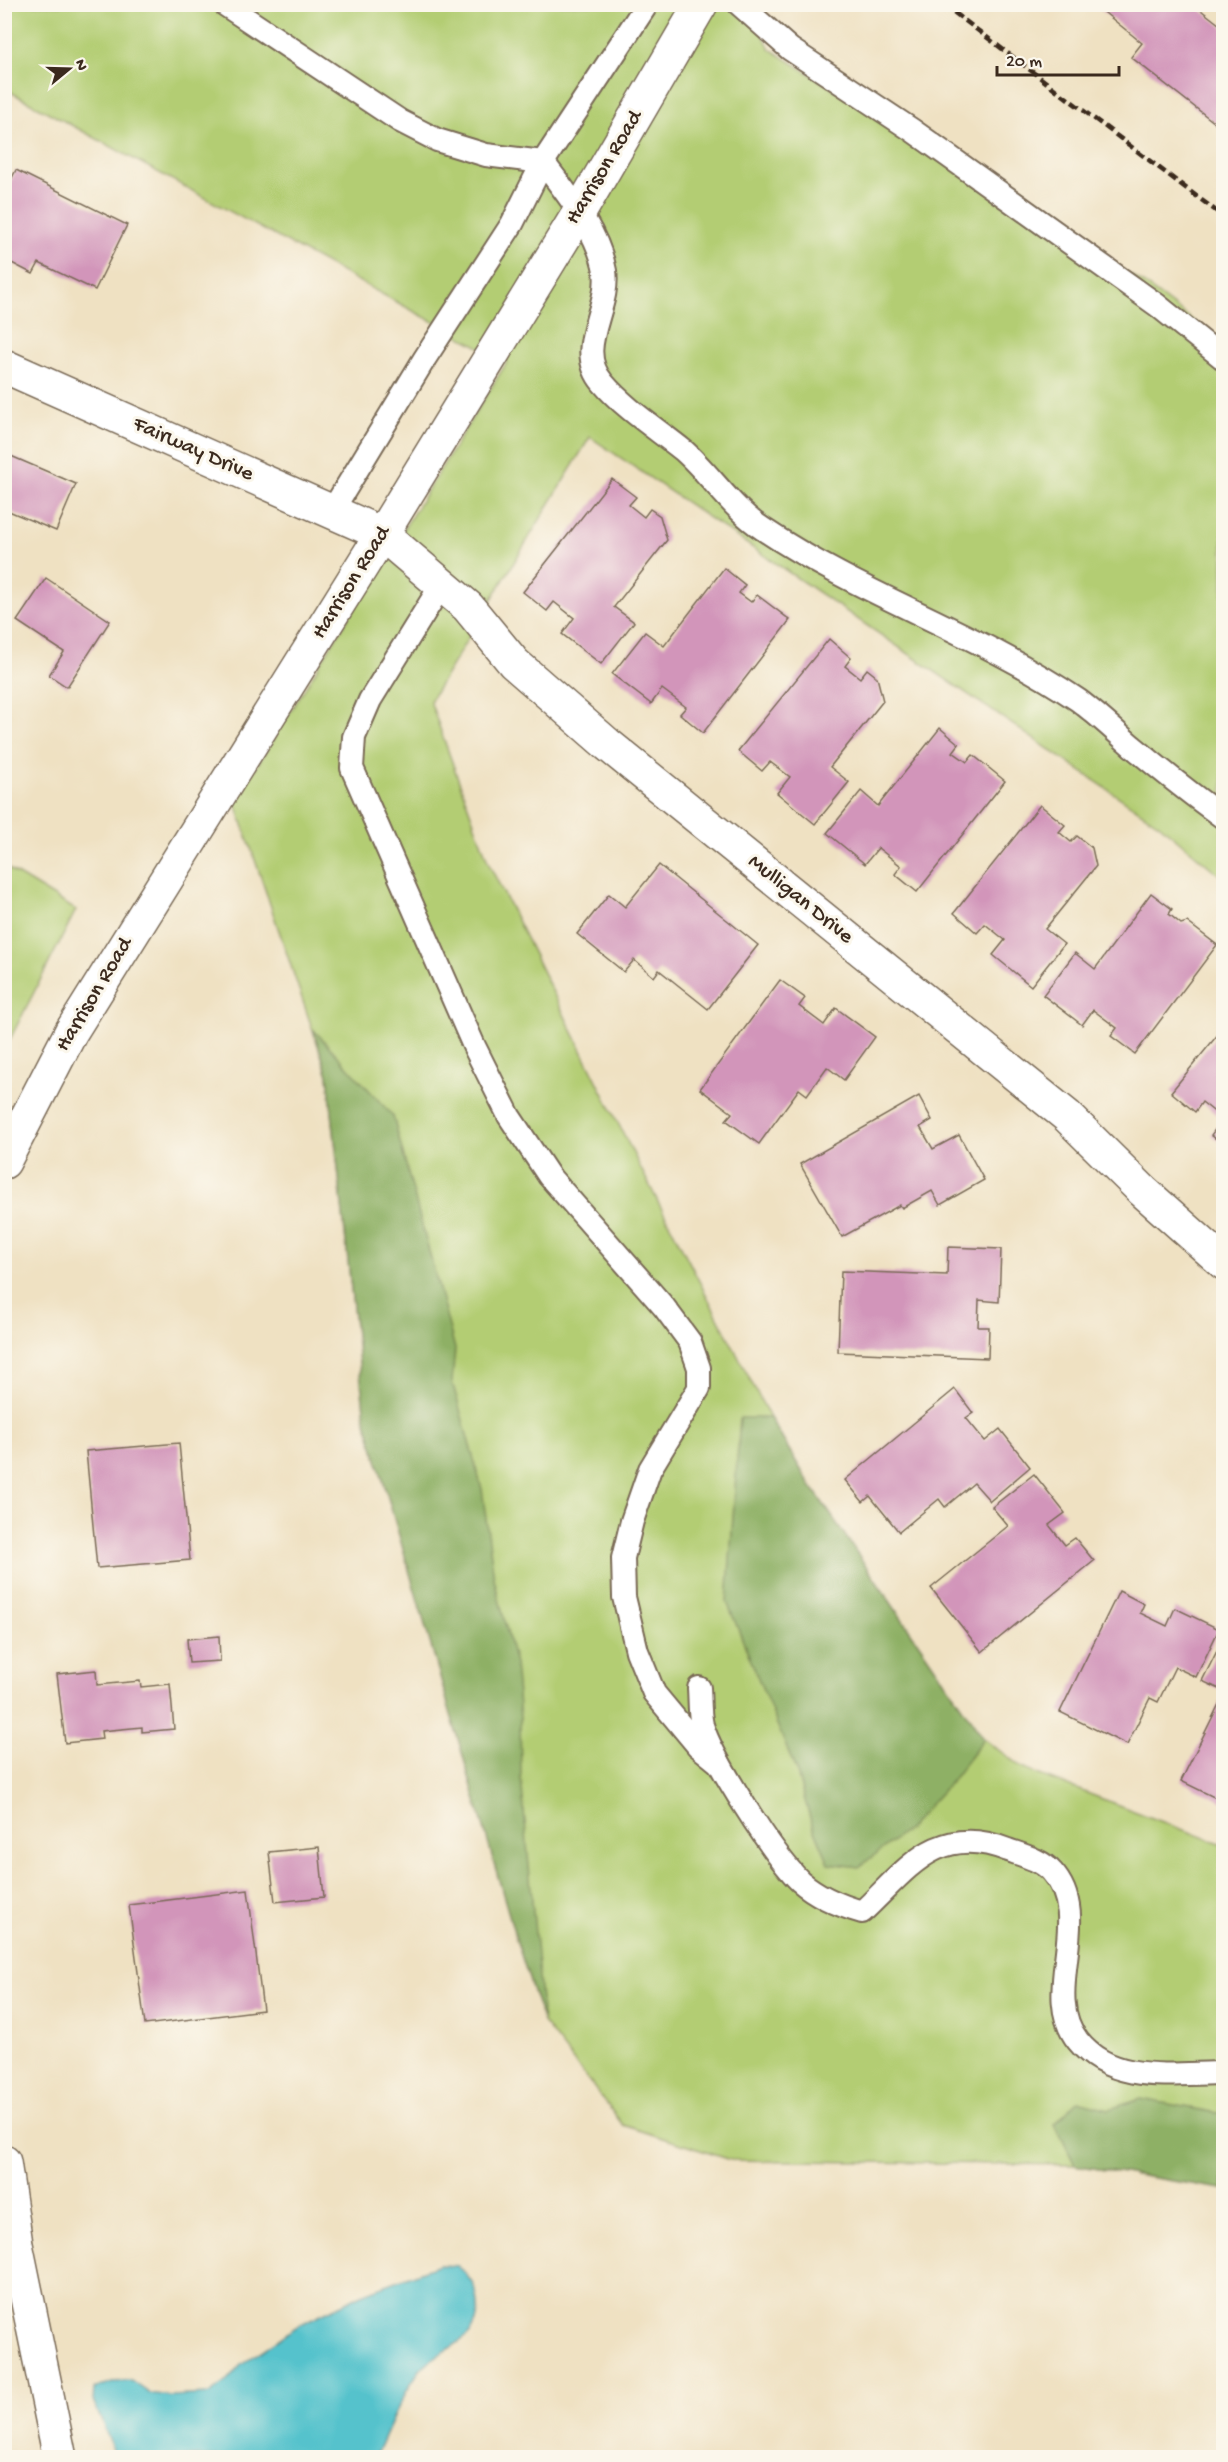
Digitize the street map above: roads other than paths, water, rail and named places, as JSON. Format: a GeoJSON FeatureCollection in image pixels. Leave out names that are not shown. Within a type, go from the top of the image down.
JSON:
{"type":"FeatureCollection","features":[{"type":"Feature","properties":{"kind":"street","name":"Harrison Road"},"geometry":{"type":"LineString","coordinates":[[4,1162],[71,1032],[579,213],[701,4]]}},
{"type":"Feature","properties":{"kind":"street","name":"Fairway Drive"},"geometry":{"type":"LineString","coordinates":[[4,366],[382,534]]}},
{"type":"Feature","properties":{"kind":"street","name":"Mulligan Drive"},"geometry":{"type":"LineString","coordinates":[[382,534],[468,607],[514,663],[607,744],[1067,1116],[1143,1191],[1224,1263]]}},
{"type":"Feature","properties":{"kind":"street"},"geometry":{"type":"LineString","coordinates":[[4,2162],[16,2244],[60,2457]]}},
{"type":"Feature","properties":{"kind":"lane"},"geometry":{"type":"LineString","coordinates":[[224,4],[400,121],[437,140],[486,154],[543,162],[579,213],[599,250],[606,274],[603,298],[594,326],[591,355],[600,381],[623,404],[689,456],[760,527],[812,561],[999,653],[1080,701],[1176,783],[1224,818]]}},
{"type":"Feature","properties":{"kind":"lane"},"geometry":{"type":"LineString","coordinates":[[332,511],[425,358],[512,224],[543,162],[647,4]]}},
{"type":"Feature","properties":{"kind":"lane"},"geometry":{"type":"LineString","coordinates":[[739,4],[790,49],[912,130],[1129,285],[1224,359]]}},
{"type":"Feature","properties":{"kind":"lane"},"geometry":{"type":"LineString","coordinates":[[442,584],[370,700],[354,737],[352,768],[474,1046],[509,1116],[549,1176],[664,1307],[690,1342],[699,1368],[699,1388],[647,1479],[623,1558],[624,1597],[637,1651],[654,1693],[698,1746],[719,1763]]}},
{"type":"Feature","properties":{"kind":"lane"},"geometry":{"type":"LineString","coordinates":[[699,1688],[702,1724],[719,1763],[776,1851],[801,1881],[839,1905],[862,1912],[902,1871],[923,1855],[958,1840],[993,1844],[1032,1859],[1052,1871],[1068,1898],[1063,2002],[1069,2025],[1078,2041],[1096,2057],[1120,2068],[1146,2075],[1224,2073]]}},
{"type":"Feature","properties":{"kind":"water"},"geometry":{"type":"Polygon","coordinates":[[[439,2265],[458,2266],[470,2279],[478,2300],[477,2319],[472,2330],[464,2338],[434,2358],[417,2374],[400,2404],[376,2457],[116,2457],[93,2400],[94,2389],[112,2382],[132,2381],[149,2393],[170,2396],[209,2394],[228,2380],[241,2365],[299,2325],[362,2294],[439,2265]]]}},
{"type":"Feature","properties":{"kind":"railway"},"geometry":{"type":"LineString","coordinates":[[943,4],[1224,217]]}}]}
